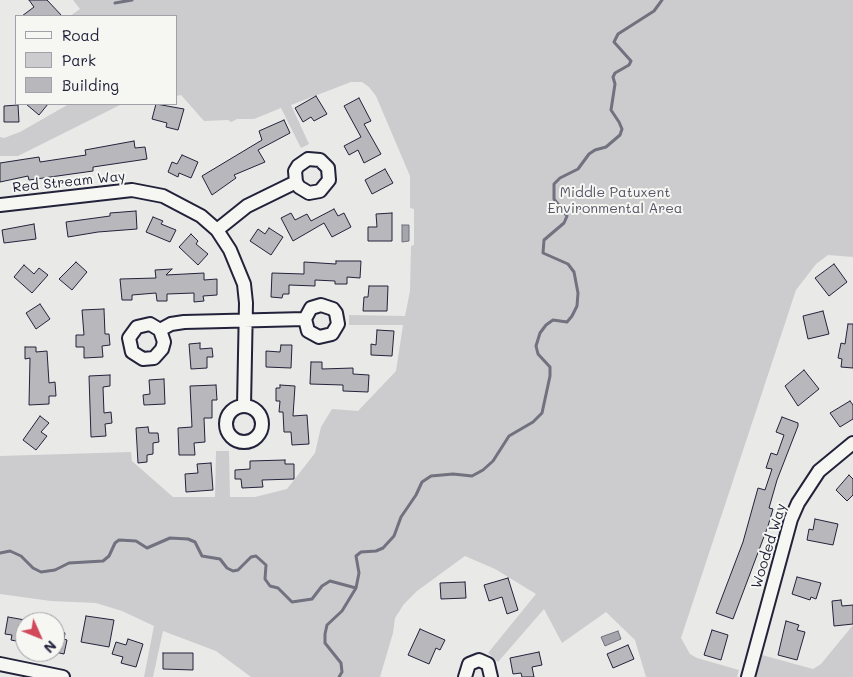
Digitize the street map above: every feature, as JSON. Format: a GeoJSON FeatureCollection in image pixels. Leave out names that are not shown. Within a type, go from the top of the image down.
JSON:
{"type":"FeatureCollection","features":[{"type":"Feature","properties":{"kind":"street"},"geometry":{"type":"LineString","coordinates":[[217,230],[247,206],[296,182]]}},
{"type":"Feature","properties":{"kind":"street","name":"Red Stream Way"},"geometry":{"type":"LineString","coordinates":[[0,205],[116,190],[150,192],[189,208],[217,230],[230,250],[241,275],[246,303],[244,406]]}},
{"type":"Feature","properties":{"kind":"street"},"geometry":{"type":"LineString","coordinates":[[160,330],[171,324],[184,322],[306,319]]}},
{"type":"Feature","properties":{"kind":"street","name":"Wooded Way"},"geometry":{"type":"LineString","coordinates":[[748,677],[791,519],[798,503],[819,471],[853,444]]}},
{"type":"Feature","properties":{"kind":"street"},"geometry":{"type":"LineString","coordinates":[[465,677],[469,664],[479,660],[488,664],[491,677]]}},
{"type":"Feature","properties":{"kind":"street"},"geometry":{"type":"LineString","coordinates":[[0,664],[63,677]]}},
{"type":"Feature","properties":{"kind":"green space","name":"Middle Patuxent Environmental Area"},"geometry":{"type":"Polygon","coordinates":[[[73,0],[853,0],[853,257],[828,255],[816,264],[796,290],[681,638],[690,654],[697,658],[739,670],[737,677],[646,677],[635,640],[606,612],[562,643],[544,609],[498,662],[488,653],[536,594],[495,569],[465,556],[417,591],[404,604],[395,618],[393,633],[380,677],[251,677],[216,651],[163,631],[153,677],[144,677],[154,626],[122,611],[96,603],[51,601],[0,594],[0,456],[131,452],[132,461],[173,497],[215,497],[216,451],[229,451],[230,497],[255,497],[287,489],[315,453],[321,427],[332,409],[358,411],[396,371],[403,325],[349,325],[349,315],[405,316],[410,291],[411,246],[414,245],[414,209],[410,208],[410,176],[376,96],[369,87],[362,82],[351,82],[291,105],[309,144],[301,148],[281,108],[254,119],[237,119],[231,122],[228,120],[204,121],[181,95],[178,96],[178,15],[71,15],[80,9],[73,0]]]}},
{"type":"Feature","properties":{"kind":"green space"},"geometry":{"type":"Polygon","coordinates":[[[67,105],[120,105],[18,156],[0,156],[0,137],[4,138],[20,132],[67,105]]]}},
{"type":"Feature","properties":{"kind":"green space"},"geometry":{"type":"Polygon","coordinates":[[[853,625],[853,677],[756,677],[762,655],[813,669],[821,664],[853,625]]]}},
{"type":"Feature","properties":{"kind":"shaded area"},"geometry":{"type":"Polygon","coordinates":[[[402,225],[409,225],[409,241],[402,242],[402,225]]]}},
{"type":"Feature","properties":{"kind":"shaded area"},"geometry":{"type":"Polygon","coordinates":[[[618,631],[621,639],[605,646],[601,637],[618,631]]]}},
{"type":"Feature","properties":{"kind":"building"},"geometry":{"type":"Polygon","coordinates":[[[29,0],[47,0],[61,15],[23,15],[34,7],[29,0]]]}},
{"type":"Feature","properties":{"kind":"building"},"geometry":{"type":"Polygon","coordinates":[[[316,96],[327,114],[314,121],[311,117],[303,122],[295,108],[316,96]]]}},
{"type":"Feature","properties":{"kind":"building"},"geometry":{"type":"Polygon","coordinates":[[[359,98],[371,121],[364,124],[381,154],[364,163],[358,150],[349,155],[344,146],[361,137],[344,106],[359,98]]]}},
{"type":"Feature","properties":{"kind":"building"},"geometry":{"type":"Polygon","coordinates":[[[18,105],[19,122],[4,122],[4,106],[18,105]]]}},
{"type":"Feature","properties":{"kind":"building"},"geometry":{"type":"Polygon","coordinates":[[[27,105],[47,105],[39,115],[27,105]]]}},
{"type":"Feature","properties":{"kind":"building"},"geometry":{"type":"Polygon","coordinates":[[[156,105],[184,109],[178,130],[166,127],[167,123],[152,119],[156,105]]]}},
{"type":"Feature","properties":{"kind":"building"},"geometry":{"type":"Polygon","coordinates":[[[284,120],[290,133],[258,150],[265,162],[234,175],[236,178],[212,195],[202,176],[262,140],[259,131],[284,120]]]}},
{"type":"Feature","properties":{"kind":"building"},"geometry":{"type":"Polygon","coordinates":[[[134,141],[135,148],[145,147],[147,159],[93,167],[93,171],[29,180],[28,176],[0,182],[0,163],[39,157],[40,162],[86,155],[85,150],[134,141]]]}},
{"type":"Feature","properties":{"kind":"building"},"geometry":{"type":"Polygon","coordinates":[[[182,155],[198,162],[191,178],[179,173],[178,177],[168,172],[172,162],[177,164],[182,155]]]}},
{"type":"Feature","properties":{"kind":"building"},"geometry":{"type":"Polygon","coordinates":[[[385,169],[393,183],[372,194],[365,180],[385,169]]]}},
{"type":"Feature","properties":{"kind":"building"},"geometry":{"type":"Polygon","coordinates":[[[334,209],[338,216],[344,213],[351,227],[332,237],[324,223],[293,241],[281,218],[291,213],[295,220],[307,214],[311,221],[334,209]]]}},
{"type":"Feature","properties":{"kind":"building"},"geometry":{"type":"Polygon","coordinates":[[[136,211],[137,229],[98,232],[68,237],[66,222],[110,216],[110,213],[136,211]]]}},
{"type":"Feature","properties":{"kind":"building"},"geometry":{"type":"Polygon","coordinates":[[[392,213],[392,241],[368,241],[368,227],[377,227],[376,214],[392,213]]]}},
{"type":"Feature","properties":{"kind":"building"},"geometry":{"type":"Polygon","coordinates":[[[153,217],[163,221],[161,224],[176,230],[170,242],[146,232],[153,217]]]}},
{"type":"Feature","properties":{"kind":"building"},"geometry":{"type":"Polygon","coordinates":[[[34,224],[36,239],[4,243],[2,230],[34,224]]]}},
{"type":"Feature","properties":{"kind":"building"},"geometry":{"type":"Polygon","coordinates":[[[269,228],[283,237],[271,255],[250,241],[258,229],[265,234],[269,228]]]}},
{"type":"Feature","properties":{"kind":"building"},"geometry":{"type":"Polygon","coordinates":[[[191,234],[198,241],[196,244],[208,254],[198,265],[179,247],[191,234]]]}},
{"type":"Feature","properties":{"kind":"building"},"geometry":{"type":"Polygon","coordinates":[[[336,261],[361,261],[360,278],[347,277],[347,284],[315,280],[315,286],[289,285],[289,294],[283,294],[282,298],[271,297],[272,273],[304,274],[304,262],[336,264],[336,261]]]}},
{"type":"Feature","properties":{"kind":"building"},"geometry":{"type":"Polygon","coordinates":[[[76,262],[87,272],[72,290],[59,279],[76,262]]]}},
{"type":"Feature","properties":{"kind":"building"},"geometry":{"type":"Polygon","coordinates":[[[834,264],[847,282],[829,296],[815,278],[834,264]]]}},
{"type":"Feature","properties":{"kind":"building"},"geometry":{"type":"Polygon","coordinates":[[[24,265],[34,274],[39,268],[48,275],[32,293],[14,277],[24,265]]]}},
{"type":"Feature","properties":{"kind":"building"},"geometry":{"type":"Polygon","coordinates":[[[172,269],[166,275],[204,273],[204,280],[217,279],[217,295],[203,296],[204,301],[194,302],[194,293],[167,294],[167,301],[157,301],[156,293],[132,295],[132,300],[122,300],[120,279],[156,278],[155,270],[172,269]]]}},
{"type":"Feature","properties":{"kind":"building"},"geometry":{"type":"Polygon","coordinates":[[[369,286],[388,286],[387,311],[363,311],[364,297],[368,297],[369,286]]]}},
{"type":"Feature","properties":{"kind":"building"},"geometry":{"type":"Polygon","coordinates":[[[40,304],[50,319],[36,329],[26,313],[40,304]]]}},
{"type":"Feature","properties":{"kind":"building"},"geometry":{"type":"Polygon","coordinates":[[[104,309],[105,334],[109,334],[110,345],[102,346],[103,357],[84,358],[84,347],[76,347],[76,335],[84,335],[82,310],[104,309]]]}},
{"type":"Feature","properties":{"kind":"building"},"geometry":{"type":"Polygon","coordinates":[[[823,311],[829,334],[808,339],[803,316],[823,311]]]}},
{"type":"Feature","properties":{"kind":"building"},"geometry":{"type":"Polygon","coordinates":[[[848,324],[853,324],[853,368],[841,367],[842,359],[838,358],[841,343],[845,344],[848,324]]]}},
{"type":"Feature","properties":{"kind":"building"},"geometry":{"type":"Polygon","coordinates":[[[377,330],[394,331],[392,356],[371,355],[371,344],[376,345],[377,330]]]}},
{"type":"Feature","properties":{"kind":"building"},"geometry":{"type":"Polygon","coordinates":[[[200,343],[200,349],[212,348],[213,357],[207,357],[207,368],[191,369],[189,344],[200,343]]]}},
{"type":"Feature","properties":{"kind":"building"},"geometry":{"type":"Polygon","coordinates":[[[281,345],[292,345],[291,368],[266,367],[266,351],[280,352],[281,345]]]}},
{"type":"Feature","properties":{"kind":"building"},"geometry":{"type":"Polygon","coordinates":[[[25,347],[36,347],[36,352],[47,351],[49,383],[55,382],[56,396],[49,396],[49,404],[29,405],[30,358],[25,359],[25,347]]]}},
{"type":"Feature","properties":{"kind":"building"},"geometry":{"type":"Polygon","coordinates":[[[311,362],[322,362],[322,369],[353,368],[353,374],[369,375],[368,392],[343,391],[343,385],[310,384],[311,362]]]}},
{"type":"Feature","properties":{"kind":"building"},"geometry":{"type":"Polygon","coordinates":[[[804,370],[819,389],[798,406],[785,386],[804,370]]]}},
{"type":"Feature","properties":{"kind":"building"},"geometry":{"type":"Polygon","coordinates":[[[110,375],[110,386],[103,387],[104,413],[111,412],[112,423],[105,424],[106,436],[91,437],[89,376],[110,375]]]}},
{"type":"Feature","properties":{"kind":"building"},"geometry":{"type":"Polygon","coordinates":[[[164,379],[165,404],[144,405],[143,395],[150,394],[149,380],[164,379]]]}},
{"type":"Feature","properties":{"kind":"building"},"geometry":{"type":"Polygon","coordinates":[[[216,385],[217,400],[212,400],[212,418],[204,418],[205,442],[194,443],[195,455],[179,455],[178,428],[192,427],[190,386],[216,385]]]}},
{"type":"Feature","properties":{"kind":"building"},"geometry":{"type":"Polygon","coordinates":[[[280,385],[295,386],[293,416],[307,415],[309,444],[292,445],[291,432],[284,432],[283,412],[279,412],[280,401],[276,401],[276,388],[280,388],[280,385]]]}},
{"type":"Feature","properties":{"kind":"building"},"geometry":{"type":"Polygon","coordinates":[[[850,401],[853,405],[853,419],[840,427],[830,413],[850,401]]]}},
{"type":"Feature","properties":{"kind":"building"},"geometry":{"type":"Polygon","coordinates":[[[40,416],[49,423],[41,432],[47,436],[36,450],[23,440],[40,416]]]}},
{"type":"Feature","properties":{"kind":"building"},"geometry":{"type":"Polygon","coordinates":[[[782,417],[798,423],[798,426],[777,480],[769,508],[773,509],[768,526],[733,619],[716,613],[743,542],[758,488],[765,490],[772,469],[766,468],[771,453],[777,455],[784,435],[776,432],[782,417]]]}},
{"type":"Feature","properties":{"kind":"building"},"geometry":{"type":"Polygon","coordinates":[[[148,427],[149,433],[158,433],[159,442],[153,443],[153,454],[147,455],[147,462],[138,463],[136,428],[148,427]]]}},
{"type":"Feature","properties":{"kind":"building"},"geometry":{"type":"Polygon","coordinates":[[[285,460],[285,464],[294,464],[294,479],[262,480],[263,487],[242,488],[241,479],[235,479],[235,470],[250,469],[250,461],[285,460]]]}},
{"type":"Feature","properties":{"kind":"building"},"geometry":{"type":"Polygon","coordinates":[[[211,463],[213,490],[186,492],[185,474],[198,473],[197,464],[211,463]]]}},
{"type":"Feature","properties":{"kind":"building"},"geometry":{"type":"Polygon","coordinates":[[[849,475],[853,479],[853,495],[847,501],[836,490],[849,475]]]}},
{"type":"Feature","properties":{"kind":"building"},"geometry":{"type":"Polygon","coordinates":[[[815,519],[838,524],[833,545],[807,540],[809,529],[813,530],[815,519]]]}},
{"type":"Feature","properties":{"kind":"building"},"geometry":{"type":"Polygon","coordinates":[[[797,577],[821,583],[816,599],[811,597],[810,600],[792,594],[797,577]]]}},
{"type":"Feature","properties":{"kind":"building"},"geometry":{"type":"Polygon","coordinates":[[[508,578],[518,610],[507,614],[502,597],[489,601],[484,585],[508,578]]]}},
{"type":"Feature","properties":{"kind":"building"},"geometry":{"type":"Polygon","coordinates":[[[465,582],[466,598],[441,599],[440,583],[465,582]]]}},
{"type":"Feature","properties":{"kind":"building"},"geometry":{"type":"Polygon","coordinates":[[[841,600],[842,606],[853,605],[853,624],[834,626],[832,601],[841,600]]]}},
{"type":"Feature","properties":{"kind":"building"},"geometry":{"type":"Polygon","coordinates":[[[86,616],[114,620],[109,647],[81,642],[86,616]]]}},
{"type":"Feature","properties":{"kind":"building"},"geometry":{"type":"Polygon","coordinates":[[[8,617],[15,618],[15,641],[11,640],[12,635],[5,634],[8,617]]]}},
{"type":"Feature","properties":{"kind":"building"},"geometry":{"type":"Polygon","coordinates":[[[786,621],[799,625],[797,630],[805,632],[797,660],[778,655],[786,621]]]}},
{"type":"Feature","properties":{"kind":"building"},"geometry":{"type":"Polygon","coordinates":[[[420,629],[445,640],[440,650],[436,648],[429,664],[408,655],[420,629]]]}},
{"type":"Feature","properties":{"kind":"building"},"geometry":{"type":"Polygon","coordinates":[[[712,630],[728,635],[721,660],[704,655],[712,630]]]}},
{"type":"Feature","properties":{"kind":"building"},"geometry":{"type":"Polygon","coordinates":[[[128,639],[143,644],[136,667],[121,663],[123,657],[112,654],[116,642],[126,645],[128,639]]]}},
{"type":"Feature","properties":{"kind":"building"},"geometry":{"type":"Polygon","coordinates":[[[628,645],[634,659],[613,668],[607,654],[628,645]]]}},
{"type":"Feature","properties":{"kind":"building"},"geometry":{"type":"Polygon","coordinates":[[[539,652],[542,665],[532,667],[534,677],[522,677],[521,673],[513,674],[510,658],[539,652]]]}},
{"type":"Feature","properties":{"kind":"building"},"geometry":{"type":"Polygon","coordinates":[[[163,653],[193,653],[193,670],[163,669],[163,653]]]}},
{"type":"Feature","properties":{"kind":"waterway"},"geometry":{"type":"LineString","coordinates":[[115,3],[132,0]]}},
{"type":"Feature","properties":{"kind":"waterway"},"geometry":{"type":"LineString","coordinates":[[339,677],[342,672],[341,663],[325,643],[325,634],[327,625],[342,611],[356,588],[359,573],[356,556],[361,552],[376,551],[383,548],[394,536],[401,517],[416,495],[422,482],[431,476],[453,474],[472,476],[483,470],[493,461],[509,436],[533,422],[542,413],[550,376],[550,367],[538,354],[536,346],[540,333],[546,325],[553,320],[567,322],[572,316],[577,306],[578,293],[574,272],[568,264],[543,253],[544,240],[564,223],[567,216],[554,199],[554,184],[560,178],[578,169],[589,154],[606,147],[620,135],[622,129],[611,110],[615,84],[613,77],[615,73],[629,65],[631,61],[614,42],[618,34],[654,11],[662,0]]}},
{"type":"Feature","properties":{"kind":"waterway"},"geometry":{"type":"LineString","coordinates":[[0,553],[10,551],[21,556],[33,568],[41,572],[55,570],[69,563],[103,561],[109,556],[115,543],[119,540],[136,541],[147,548],[170,538],[188,539],[195,542],[202,556],[220,559],[227,568],[233,571],[238,570],[251,557],[256,556],[266,565],[265,579],[270,586],[278,588],[292,602],[312,599],[322,586],[330,581],[356,588]]}}]}
